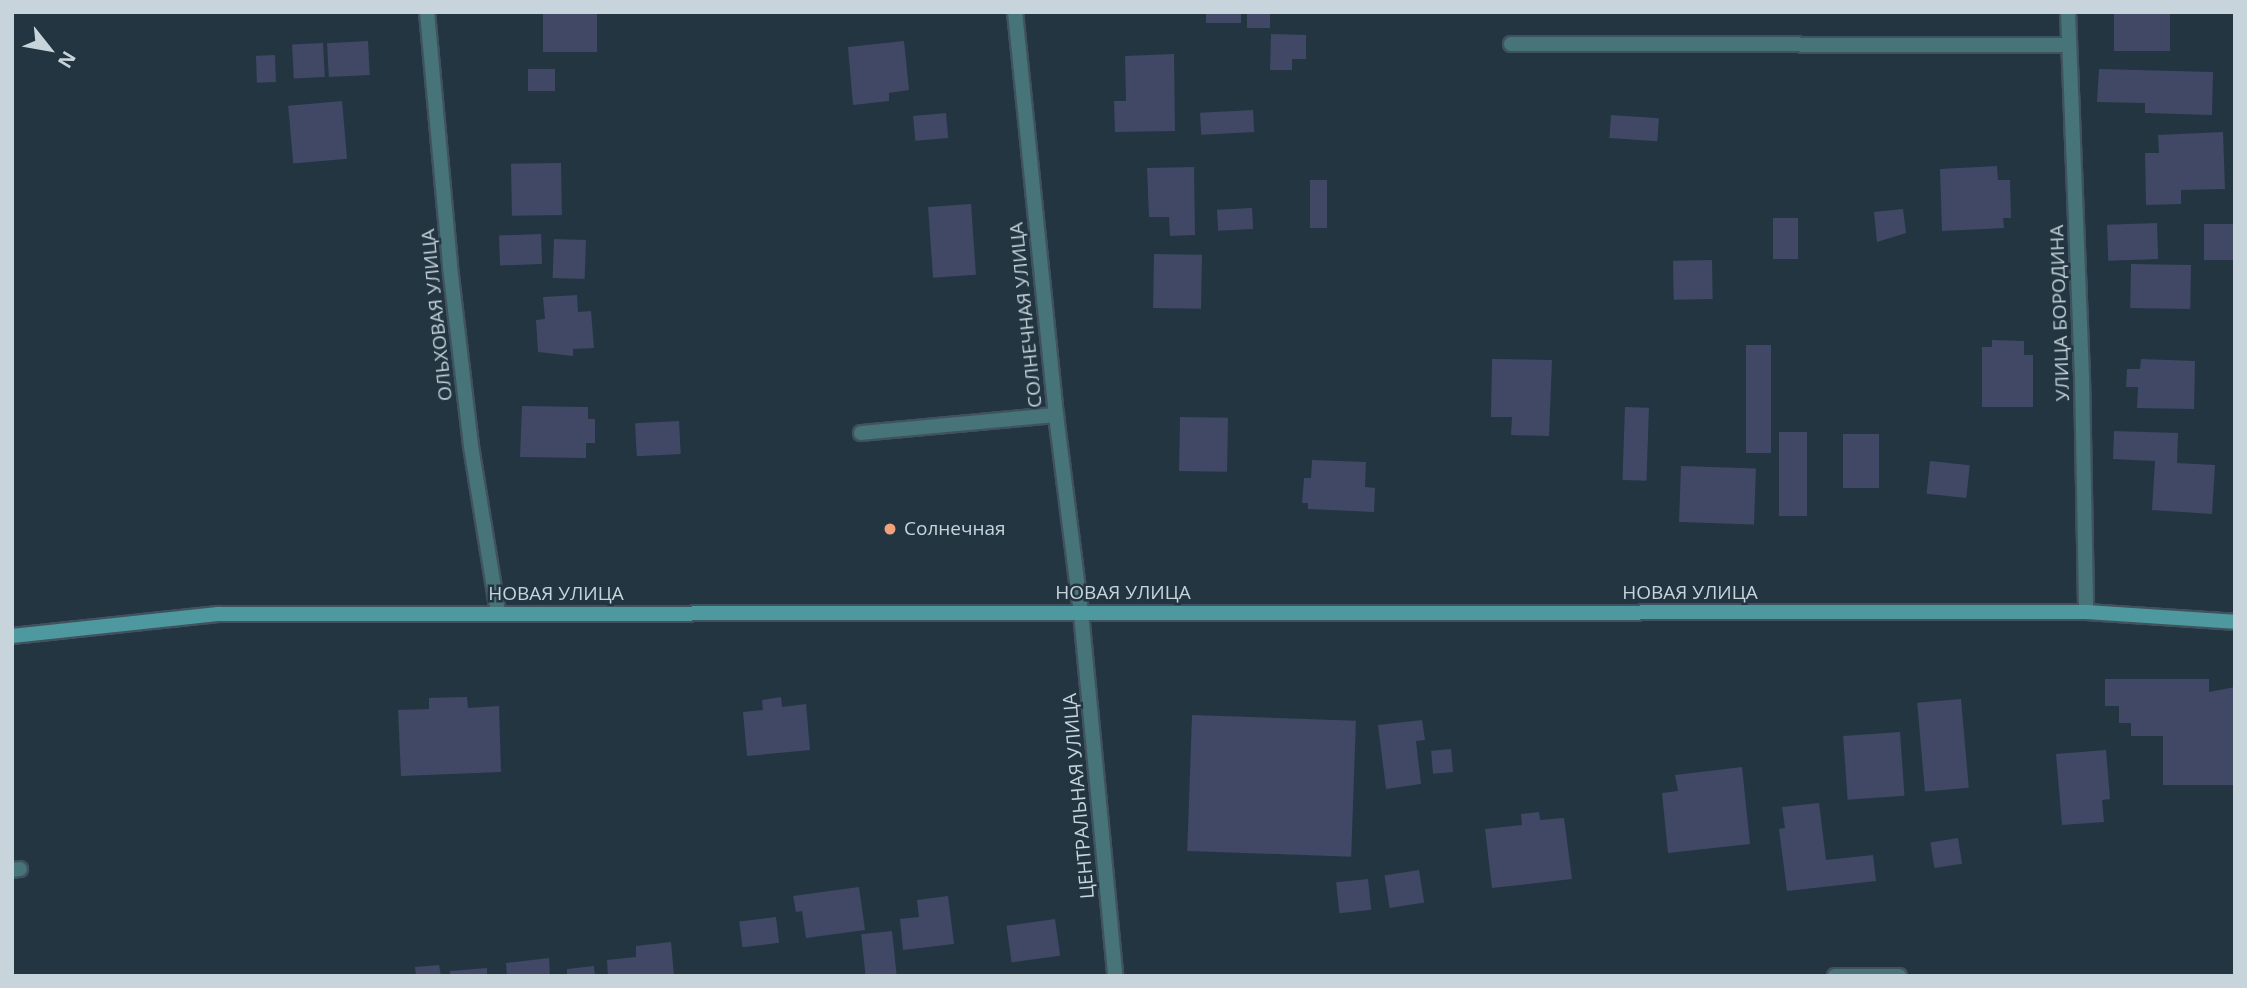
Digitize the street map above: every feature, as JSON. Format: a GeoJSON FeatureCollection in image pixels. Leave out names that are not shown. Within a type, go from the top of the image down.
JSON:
{"type":"FeatureCollection","features":[{"type":"Feature","properties":{"kind":"main road","name":"НОВАЯ УЛИЦА"},"geometry":{"type":"LineString","coordinates":[[12,636],[218,614],[2086,612],[2235,622]]}},
{"type":"Feature","properties":{"kind":"street","name":"ОЛЬХОВАЯ УЛИЦА"},"geometry":{"type":"LineString","coordinates":[[427,12],[453,294],[498,613]]}},
{"type":"Feature","properties":{"kind":"street","name":"СОЛНЕЧНАЯ УЛИЦА"},"geometry":{"type":"LineString","coordinates":[[1015,12],[1056,415],[1082,613]]}},
{"type":"Feature","properties":{"kind":"street","name":"УЛИЦА БОРОДИНА"},"geometry":{"type":"LineString","coordinates":[[2068,12],[2082,363],[2086,612]]}},
{"type":"Feature","properties":{"kind":"street"},"geometry":{"type":"LineString","coordinates":[[1511,44],[2068,45]]}},
{"type":"Feature","properties":{"kind":"street"},"geometry":{"type":"LineString","coordinates":[[860,433],[1056,415]]}},
{"type":"Feature","properties":{"kind":"street","name":"ЦЕНТРАЛЬНАЯ УЛИЦА"},"geometry":{"type":"LineString","coordinates":[[1082,613],[1115,976]]}},
{"type":"Feature","properties":{"kind":"street"},"geometry":{"type":"LineString","coordinates":[[1835,976],[1899,976]]}},
{"type":"Feature","properties":{"kind":"building"},"geometry":{"type":"Polygon","coordinates":[[[543,12],[597,12],[597,52],[543,52],[543,12]]]}},
{"type":"Feature","properties":{"kind":"building"},"geometry":{"type":"Polygon","coordinates":[[[1206,12],[1241,12],[1241,23],[1206,23],[1206,12]]]}},
{"type":"Feature","properties":{"kind":"building"},"geometry":{"type":"Polygon","coordinates":[[[1247,12],[1270,12],[1270,28],[1247,28],[1247,12]]]}},
{"type":"Feature","properties":{"kind":"building"},"geometry":{"type":"Polygon","coordinates":[[[2114,12],[2170,12],[2170,51],[2114,51],[2114,12]]]}},
{"type":"Feature","properties":{"kind":"building"},"geometry":{"type":"Polygon","coordinates":[[[1271,34],[1306,35],[1306,59],[1292,59],[1292,70],[1270,70],[1271,34]]]}},
{"type":"Feature","properties":{"kind":"building"},"geometry":{"type":"Polygon","coordinates":[[[368,41],[370,75],[329,77],[327,43],[368,41]]]}},
{"type":"Feature","properties":{"kind":"building"},"geometry":{"type":"Polygon","coordinates":[[[904,41],[909,90],[889,93],[889,101],[853,105],[848,47],[904,41]]]}},
{"type":"Feature","properties":{"kind":"building"},"geometry":{"type":"Polygon","coordinates":[[[323,43],[325,77],[294,79],[292,45],[323,43]]]}},
{"type":"Feature","properties":{"kind":"building"},"geometry":{"type":"Polygon","coordinates":[[[1174,54],[1175,131],[1115,132],[1114,101],[1126,101],[1125,56],[1174,54]]]}},
{"type":"Feature","properties":{"kind":"building"},"geometry":{"type":"Polygon","coordinates":[[[275,55],[276,82],[257,83],[256,56],[275,55]]]}},
{"type":"Feature","properties":{"kind":"building"},"geometry":{"type":"Polygon","coordinates":[[[528,69],[555,69],[555,91],[528,91],[528,69]]]}},
{"type":"Feature","properties":{"kind":"building"},"geometry":{"type":"Polygon","coordinates":[[[2099,69],[2213,72],[2212,115],[2145,113],[2145,103],[2097,102],[2099,69]]]}},
{"type":"Feature","properties":{"kind":"building"},"geometry":{"type":"Polygon","coordinates":[[[342,101],[347,159],[293,163],[288,106],[342,101]]]}},
{"type":"Feature","properties":{"kind":"building"},"geometry":{"type":"Polygon","coordinates":[[[1253,110],[1254,132],[1201,135],[1200,113],[1253,110]]]}},
{"type":"Feature","properties":{"kind":"building"},"geometry":{"type":"Polygon","coordinates":[[[946,113],[948,138],[915,141],[913,116],[946,113]]]}},
{"type":"Feature","properties":{"kind":"building"},"geometry":{"type":"Polygon","coordinates":[[[1611,115],[1659,118],[1657,141],[1609,138],[1611,115]]]}},
{"type":"Feature","properties":{"kind":"building"},"geometry":{"type":"Polygon","coordinates":[[[2223,132],[2225,189],[2181,190],[2181,204],[2146,205],[2145,153],[2159,153],[2158,135],[2223,132]]]}},
{"type":"Feature","properties":{"kind":"building"},"geometry":{"type":"Polygon","coordinates":[[[561,163],[562,215],[512,216],[511,164],[561,163]]]}},
{"type":"Feature","properties":{"kind":"building"},"geometry":{"type":"Polygon","coordinates":[[[1997,166],[1998,180],[2010,180],[2011,218],[2003,218],[2004,228],[1942,231],[1940,169],[1997,166]]]}},
{"type":"Feature","properties":{"kind":"building"},"geometry":{"type":"Polygon","coordinates":[[[1194,167],[1195,235],[1170,236],[1169,217],[1149,217],[1147,168],[1194,167]]]}},
{"type":"Feature","properties":{"kind":"building"},"geometry":{"type":"Polygon","coordinates":[[[1310,180],[1327,180],[1327,228],[1310,228],[1310,180]]]}},
{"type":"Feature","properties":{"kind":"building"},"geometry":{"type":"Polygon","coordinates":[[[971,204],[976,275],[933,278],[928,207],[971,204]]]}},
{"type":"Feature","properties":{"kind":"building"},"geometry":{"type":"Polygon","coordinates":[[[1252,208],[1253,229],[1218,231],[1217,210],[1252,208]]]}},
{"type":"Feature","properties":{"kind":"building"},"geometry":{"type":"Polygon","coordinates":[[[1903,209],[1906,233],[1877,242],[1874,212],[1903,209]]]}},
{"type":"Feature","properties":{"kind":"building"},"geometry":{"type":"Polygon","coordinates":[[[1773,218],[1798,218],[1798,259],[1773,259],[1773,218]]]}},
{"type":"Feature","properties":{"kind":"building"},"geometry":{"type":"Polygon","coordinates":[[[2157,223],[2158,259],[2108,261],[2107,225],[2157,223]]]}},
{"type":"Feature","properties":{"kind":"building"},"geometry":{"type":"Polygon","coordinates":[[[2204,224],[2235,224],[2235,260],[2204,260],[2204,224]]]}},
{"type":"Feature","properties":{"kind":"building"},"geometry":{"type":"Polygon","coordinates":[[[541,234],[542,264],[500,265],[499,235],[541,234]]]}},
{"type":"Feature","properties":{"kind":"building"},"geometry":{"type":"Polygon","coordinates":[[[554,239],[586,240],[585,279],[553,278],[554,239]]]}},
{"type":"Feature","properties":{"kind":"building"},"geometry":{"type":"Polygon","coordinates":[[[1154,254],[1202,255],[1201,309],[1153,308],[1154,254]]]}},
{"type":"Feature","properties":{"kind":"building"},"geometry":{"type":"Polygon","coordinates":[[[1712,260],[1713,299],[1674,300],[1673,261],[1712,260]]]}},
{"type":"Feature","properties":{"kind":"building"},"geometry":{"type":"Polygon","coordinates":[[[2131,264],[2191,265],[2190,309],[2130,308],[2131,264]]]}},
{"type":"Feature","properties":{"kind":"building"},"geometry":{"type":"Polygon","coordinates":[[[577,295],[578,312],[591,311],[594,348],[573,349],[573,356],[538,352],[536,320],[545,319],[543,297],[577,295]]]}},
{"type":"Feature","properties":{"kind":"building"},"geometry":{"type":"Polygon","coordinates":[[[1992,340],[2024,341],[2024,355],[2033,355],[2033,407],[1982,407],[1982,347],[1992,347],[1992,340]]]}},
{"type":"Feature","properties":{"kind":"building"},"geometry":{"type":"Polygon","coordinates":[[[1746,345],[1771,345],[1771,453],[1746,453],[1746,345]]]}},
{"type":"Feature","properties":{"kind":"building"},"geometry":{"type":"Polygon","coordinates":[[[1492,359],[1552,360],[1549,436],[1511,435],[1512,417],[1491,417],[1492,359]]]}},
{"type":"Feature","properties":{"kind":"building"},"geometry":{"type":"Polygon","coordinates":[[[2141,359],[2195,361],[2194,409],[2137,408],[2138,387],[2126,387],[2127,369],[2140,369],[2141,359]]]}},
{"type":"Feature","properties":{"kind":"building"},"geometry":{"type":"Polygon","coordinates":[[[522,406],[588,407],[588,419],[595,419],[595,443],[586,443],[586,458],[520,457],[522,406]]]}},
{"type":"Feature","properties":{"kind":"building"},"geometry":{"type":"Polygon","coordinates":[[[1625,407],[1649,408],[1646,481],[1622,480],[1625,407]]]}},
{"type":"Feature","properties":{"kind":"building"},"geometry":{"type":"Polygon","coordinates":[[[1180,417],[1228,418],[1227,472],[1179,471],[1180,417]]]}},
{"type":"Feature","properties":{"kind":"building"},"geometry":{"type":"Polygon","coordinates":[[[679,421],[681,454],[637,456],[635,423],[679,421]]]}},
{"type":"Feature","properties":{"kind":"building"},"geometry":{"type":"Polygon","coordinates":[[[2114,431],[2178,433],[2177,463],[2215,465],[2212,514],[2152,510],[2155,461],[2113,459],[2114,431]]]}},
{"type":"Feature","properties":{"kind":"building"},"geometry":{"type":"Polygon","coordinates":[[[1779,432],[1807,432],[1807,516],[1779,516],[1779,432]]]}},
{"type":"Feature","properties":{"kind":"building"},"geometry":{"type":"Polygon","coordinates":[[[1843,434],[1879,434],[1879,488],[1843,488],[1843,434]]]}},
{"type":"Feature","properties":{"kind":"building"},"geometry":{"type":"Polygon","coordinates":[[[1312,460],[1366,462],[1365,487],[1375,488],[1374,512],[1308,509],[1308,503],[1302,503],[1304,478],[1311,478],[1312,460]]]}},
{"type":"Feature","properties":{"kind":"building"},"geometry":{"type":"Polygon","coordinates":[[[1930,461],[1970,465],[1966,498],[1927,494],[1930,461]]]}},
{"type":"Feature","properties":{"kind":"building"},"geometry":{"type":"Polygon","coordinates":[[[1681,466],[1756,469],[1754,525],[1679,522],[1681,466]]]}},
{"type":"Feature","properties":{"kind":"building"},"geometry":{"type":"Polygon","coordinates":[[[2105,679],[2209,679],[2209,692],[2235,687],[2235,785],[2163,785],[2163,736],[2131,736],[2131,723],[2119,723],[2119,706],[2105,706],[2105,679]]]}},
{"type":"Feature","properties":{"kind":"building"},"geometry":{"type":"Polygon","coordinates":[[[467,697],[468,708],[499,706],[501,772],[401,776],[398,710],[429,709],[429,698],[467,697]]]}},
{"type":"Feature","properties":{"kind":"building"},"geometry":{"type":"Polygon","coordinates":[[[781,697],[782,707],[806,704],[810,750],[747,756],[743,712],[763,710],[762,700],[781,697]]]}},
{"type":"Feature","properties":{"kind":"building"},"geometry":{"type":"Polygon","coordinates":[[[1961,699],[1969,788],[1925,791],[1917,703],[1961,699]]]}},
{"type":"Feature","properties":{"kind":"building"},"geometry":{"type":"Polygon","coordinates":[[[1192,715],[1356,721],[1351,857],[1187,851],[1192,715]]]}},
{"type":"Feature","properties":{"kind":"building"},"geometry":{"type":"Polygon","coordinates":[[[1422,720],[1425,740],[1416,741],[1421,784],[1386,789],[1378,725],[1422,720]]]}},
{"type":"Feature","properties":{"kind":"building"},"geometry":{"type":"Polygon","coordinates":[[[1900,732],[1904,796],[1848,800],[1843,736],[1900,732]]]}},
{"type":"Feature","properties":{"kind":"building"},"geometry":{"type":"Polygon","coordinates":[[[1451,749],[1453,772],[1433,774],[1431,751],[1451,749]]]}},
{"type":"Feature","properties":{"kind":"building"},"geometry":{"type":"Polygon","coordinates":[[[2106,750],[2110,799],[2102,800],[2104,822],[2062,825],[2056,754],[2106,750]]]}},
{"type":"Feature","properties":{"kind":"building"},"geometry":{"type":"Polygon","coordinates":[[[1742,767],[1750,844],[1668,853],[1662,793],[1678,791],[1675,775],[1742,767]]]}},
{"type":"Feature","properties":{"kind":"building"},"geometry":{"type":"Polygon","coordinates":[[[1819,803],[1826,860],[1873,855],[1876,881],[1787,891],[1779,829],[1785,828],[1782,807],[1819,803]]]}},
{"type":"Feature","properties":{"kind":"building"},"geometry":{"type":"Polygon","coordinates":[[[1539,812],[1540,820],[1564,818],[1572,879],[1492,888],[1485,829],[1522,825],[1521,814],[1539,812]]]}},
{"type":"Feature","properties":{"kind":"building"},"geometry":{"type":"Polygon","coordinates":[[[1958,838],[1962,864],[1934,868],[1930,842],[1958,838]]]}},
{"type":"Feature","properties":{"kind":"building"},"geometry":{"type":"Polygon","coordinates":[[[1419,870],[1424,903],[1390,908],[1384,875],[1419,870]]]}},
{"type":"Feature","properties":{"kind":"building"},"geometry":{"type":"Polygon","coordinates":[[[1368,879],[1371,910],[1339,913],[1336,882],[1368,879]]]}},
{"type":"Feature","properties":{"kind":"building"},"geometry":{"type":"Polygon","coordinates":[[[859,887],[865,930],[806,938],[802,911],[796,912],[793,896],[859,887]]]}},
{"type":"Feature","properties":{"kind":"building"},"geometry":{"type":"Polygon","coordinates":[[[948,896],[954,944],[903,950],[900,919],[919,917],[917,900],[948,896]]]}},
{"type":"Feature","properties":{"kind":"building"},"geometry":{"type":"Polygon","coordinates":[[[776,917],[779,943],[742,947],[739,922],[776,917]]]}},
{"type":"Feature","properties":{"kind":"building"},"geometry":{"type":"Polygon","coordinates":[[[1055,919],[1060,956],[1012,962],[1006,926],[1055,919]]]}},
{"type":"Feature","properties":{"kind":"building"},"geometry":{"type":"Polygon","coordinates":[[[892,931],[897,976],[866,976],[861,934],[892,931]]]}},
{"type":"Feature","properties":{"kind":"building"},"geometry":{"type":"Polygon","coordinates":[[[671,942],[674,976],[608,976],[607,960],[636,957],[636,946],[671,942]]]}},
{"type":"Feature","properties":{"kind":"building"},"geometry":{"type":"Polygon","coordinates":[[[549,958],[550,976],[507,976],[506,963],[549,958]]]}},
{"type":"Feature","properties":{"kind":"building"},"geometry":{"type":"Polygon","coordinates":[[[439,965],[441,976],[416,976],[415,967],[439,965]]]}},
{"type":"Feature","properties":{"kind":"building"},"geometry":{"type":"Polygon","coordinates":[[[594,966],[595,976],[567,976],[567,969],[594,966]]]}},
{"type":"Feature","properties":{"kind":"building"},"geometry":{"type":"Polygon","coordinates":[[[487,968],[487,976],[450,976],[450,971],[487,968]]]}},
{"type":"Feature","properties":{"kind":"place","name":"Солнечная"},"geometry":{"type":"Point","coordinates":[890,529]}}]}
